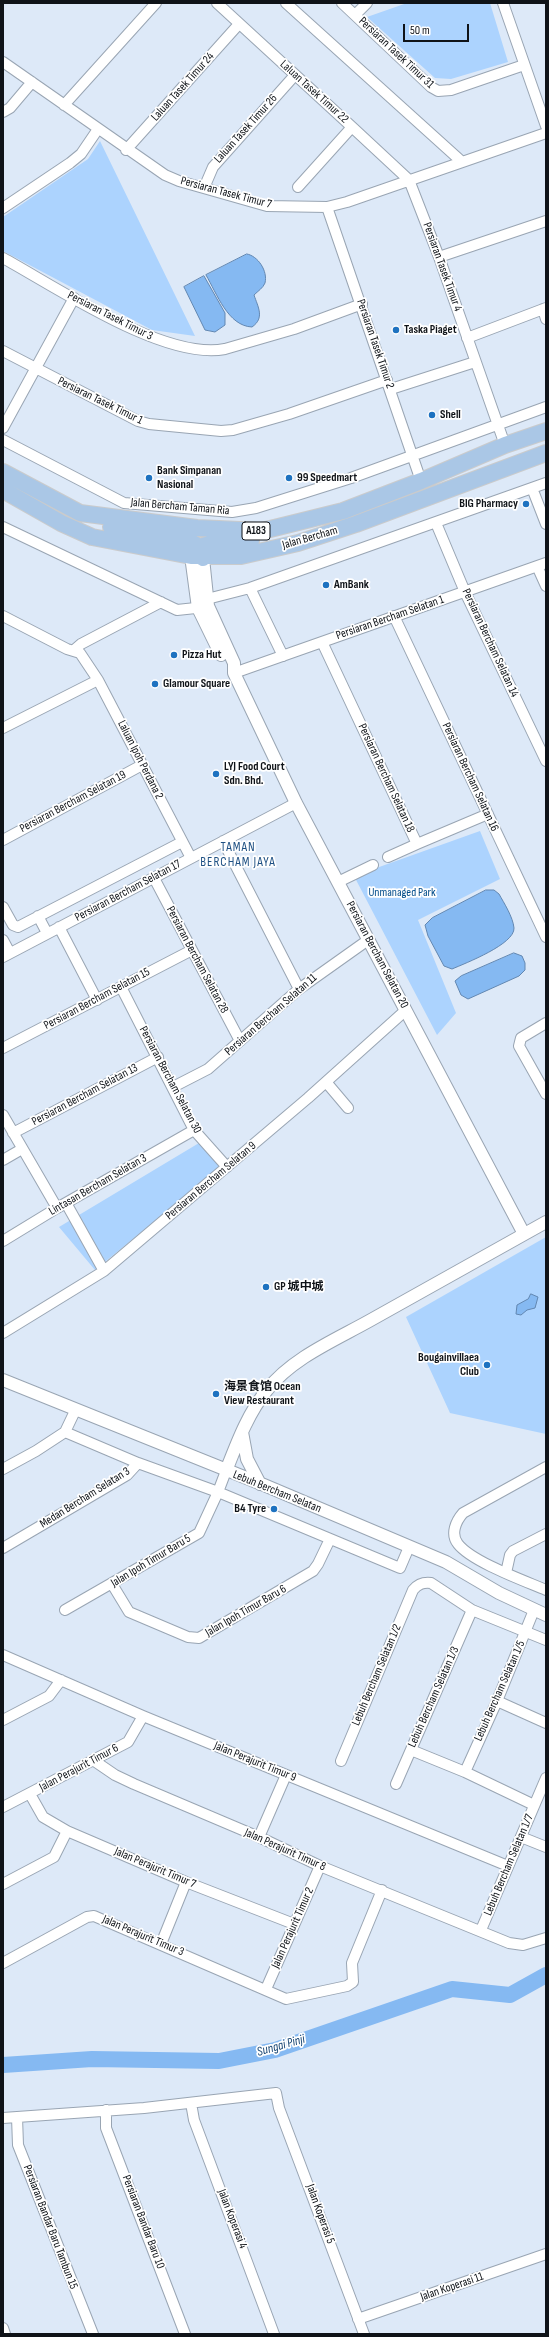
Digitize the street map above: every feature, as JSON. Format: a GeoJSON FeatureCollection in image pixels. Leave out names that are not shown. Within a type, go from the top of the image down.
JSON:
{"type":"FeatureCollection","features":[{"type":"Feature","properties":{"kind":"main road","name":"Jalan Bercham"},"geometry":{"type":"LineString","coordinates":[[3,472],[80,513],[233,532],[262,532],[294,525],[343,511],[422,481],[505,445],[546,430]]}},
{"type":"Feature","properties":{"kind":"main road"},"geometry":{"type":"LineString","coordinates":[[426,497],[437,486],[496,458],[503,452],[505,445]]}},
{"type":"Feature","properties":{"kind":"main road","name":"Jalan Bercham"},"geometry":{"type":"LineString","coordinates":[[3,490],[61,523],[92,537],[198,554],[241,556],[298,543],[356,524],[546,453]]}},
{"type":"Feature","properties":{"kind":"main road"},"geometry":{"type":"LineString","coordinates":[[80,513],[95,524],[182,538],[192,542],[198,554],[216,543],[260,539],[279,534],[294,525]]}},
{"type":"Feature","properties":{"kind":"street"},"geometry":{"type":"LineString","coordinates":[[64,105],[156,3]]}},
{"type":"Feature","properties":{"kind":"street","name":"Laluan Tasek Timur 22"},"geometry":{"type":"LineString","coordinates":[[217,3],[352,127],[298,187]]}},
{"type":"Feature","properties":{"kind":"street"},"geometry":{"type":"LineString","coordinates":[[286,3],[461,161]]}},
{"type":"Feature","properties":{"kind":"street","name":"Persiaran Tasek Timur 31"},"geometry":{"type":"LineString","coordinates":[[342,3],[431,87],[438,91],[445,92],[524,65]]}},
{"type":"Feature","properties":{"kind":"street"},"geometry":{"type":"LineString","coordinates":[[355,15],[367,3]]}},
{"type":"Feature","properties":{"kind":"street"},"geometry":{"type":"LineString","coordinates":[[503,3],[546,126]]}},
{"type":"Feature","properties":{"kind":"street","name":"Laluan Tasek Timur 24"},"geometry":{"type":"LineString","coordinates":[[126,150],[239,24]]}},
{"type":"Feature","properties":{"kind":"street","name":"Persiaran Tasek Timur 7"},"geometry":{"type":"LineString","coordinates":[[3,62],[126,150],[165,175],[267,206],[327,207],[546,133]]}},
{"type":"Feature","properties":{"kind":"street","name":"Laluan Tasek Timur 26"},"geometry":{"type":"LineString","coordinates":[[204,188],[213,167],[296,75]]}},
{"type":"Feature","properties":{"kind":"street"},"geometry":{"type":"LineString","coordinates":[[3,112],[10,108],[32,82]]}},
{"type":"Feature","properties":{"kind":"street"},"geometry":{"type":"LineString","coordinates":[[352,127],[409,180]]}},
{"type":"Feature","properties":{"kind":"street"},"geometry":{"type":"LineString","coordinates":[[3,208],[70,164],[81,154],[98,129]]}},
{"type":"Feature","properties":{"kind":"street","name":"Persiaran Tasek Timur 4"},"geometry":{"type":"LineString","coordinates":[[409,180],[439,257],[505,445]]}},
{"type":"Feature","properties":{"kind":"street","name":"Persiaran Tasek Timur 2"},"geometry":{"type":"LineString","coordinates":[[327,207],[362,304],[422,481]]}},
{"type":"Feature","properties":{"kind":"street"},"geometry":{"type":"LineString","coordinates":[[439,257],[546,221]]}},
{"type":"Feature","properties":{"kind":"street","name":"Persiaran Tasek Timur 3"},"geometry":{"type":"LineString","coordinates":[[3,258],[129,328],[160,342],[182,347],[216,351],[294,329],[362,304]]}},
{"type":"Feature","properties":{"kind":"street"},"geometry":{"type":"LineString","coordinates":[[3,428],[74,298]]}},
{"type":"Feature","properties":{"kind":"street"},"geometry":{"type":"LineString","coordinates":[[467,338],[545,312]]}},
{"type":"Feature","properties":{"kind":"street","name":"Persiaran Tasek Timur 1"},"geometry":{"type":"LineString","coordinates":[[3,351],[138,421],[149,424],[221,431],[240,429],[389,385],[475,362]]}},
{"type":"Feature","properties":{"kind":"street","name":"Jalan Bercham Taman Ria"},"geometry":{"type":"LineString","coordinates":[[3,440],[124,503],[232,512],[256,508],[351,478],[546,407]]}},
{"type":"Feature","properties":{"kind":"street"},"geometry":{"type":"LineString","coordinates":[[3,527],[177,610],[205,604],[333,557],[436,524],[546,483]]}},
{"type":"Feature","properties":{"kind":"street"},"geometry":{"type":"LineString","coordinates":[[532,488],[546,524]]}},
{"type":"Feature","properties":{"kind":"street","name":"Persiaran Bercham Selatan 14"},"geometry":{"type":"LineString","coordinates":[[436,524],[465,592],[546,761]]}},
{"type":"Feature","properties":{"kind":"street"},"geometry":{"type":"LineString","coordinates":[[198,554],[205,604],[227,667],[234,673]]}},
{"type":"Feature","properties":{"kind":"street"},"geometry":{"type":"LineString","coordinates":[[541,565],[546,586]]}},
{"type":"Feature","properties":{"kind":"street","name":"Persiaran Bercham Selatan 1"},"geometry":{"type":"LineString","coordinates":[[234,673],[541,565]]}},
{"type":"Feature","properties":{"kind":"street"},"geometry":{"type":"LineString","coordinates":[[250,588],[283,656]]}},
{"type":"Feature","properties":{"kind":"street"},"geometry":{"type":"LineString","coordinates":[[3,616],[66,649],[74,650],[81,644],[161,602]]}},
{"type":"Feature","properties":{"kind":"street","name":"Persiaran Bercham Selatan 16"},"geometry":{"type":"LineString","coordinates":[[394,616],[488,814],[544,926],[546,938]]}},
{"type":"Feature","properties":{"kind":"street","name":"Persiaran Bercham Selatan 18"},"geometry":{"type":"LineString","coordinates":[[322,642],[417,844],[488,814]]}},
{"type":"Feature","properties":{"kind":"street","name":"Laluan Ipoh Perdana 2"},"geometry":{"type":"LineString","coordinates":[[74,650],[88,662],[191,858]]}},
{"type":"Feature","properties":{"kind":"street","name":"Persiaran Bercham Selatan 20"},"geometry":{"type":"LineString","coordinates":[[234,673],[296,803],[524,1234]]}},
{"type":"Feature","properties":{"kind":"street"},"geometry":{"type":"LineString","coordinates":[[3,728],[98,680]]}},
{"type":"Feature","properties":{"kind":"street","name":"Persiaran Bercham Selatan 19"},"geometry":{"type":"LineString","coordinates":[[3,840],[142,764]]}},
{"type":"Feature","properties":{"kind":"street","name":"Persiaran Bercham Selatan 17"},"geometry":{"type":"LineString","coordinates":[[6,955],[296,803]]}},
{"type":"Feature","properties":{"kind":"street"},"geometry":{"type":"LineString","coordinates":[[223,841],[299,989]]}},
{"type":"Feature","properties":{"kind":"street"},"geometry":{"type":"LineString","coordinates":[[3,907],[13,925],[16,927],[182,842]]}},
{"type":"Feature","properties":{"kind":"street"},"geometry":{"type":"LineString","coordinates":[[388,857],[417,844]]}},
{"type":"Feature","properties":{"kind":"street"},"geometry":{"type":"LineString","coordinates":[[338,882],[373,865]]}},
{"type":"Feature","properties":{"kind":"street","name":"Persiaran Bercham Selatan 28"},"geometry":{"type":"LineString","coordinates":[[154,878],[240,1041]]}},
{"type":"Feature","properties":{"kind":"street"},"geometry":{"type":"LineString","coordinates":[[38,916],[47,933]]}},
{"type":"Feature","properties":{"kind":"street"},"geometry":{"type":"LineString","coordinates":[[59,927],[97,1000]]}},
{"type":"Feature","properties":{"kind":"street"},"geometry":{"type":"LineString","coordinates":[[3,940],[6,955]]}},
{"type":"Feature","properties":{"kind":"street","name":"Persiaran Bercham Selatan 11"},"geometry":{"type":"LineString","coordinates":[[173,1087],[208,1069],[299,989],[368,940]]}},
{"type":"Feature","properties":{"kind":"street","name":"Persiaran Bercham Selatan 15"},"geometry":{"type":"LineString","coordinates":[[3,1048],[192,950]]}},
{"type":"Feature","properties":{"kind":"street","name":"Persiaran Bercham Selatan 30"},"geometry":{"type":"LineString","coordinates":[[121,987],[194,1130],[227,1167]]}},
{"type":"Feature","properties":{"kind":"street","name":"Persiaran Bercham Selatan 9"},"geometry":{"type":"LineString","coordinates":[[3,1333],[104,1271],[326,1082],[406,1010]]}},
{"type":"Feature","properties":{"kind":"street"},"geometry":{"type":"LineString","coordinates":[[546,1023],[521,1038],[520,1046],[546,1094]]}},
{"type":"Feature","properties":{"kind":"street","name":"Persiaran Bercham Selatan 13"},"geometry":{"type":"LineString","coordinates":[[13,1133],[158,1057]]}},
{"type":"Feature","properties":{"kind":"street"},"geometry":{"type":"LineString","coordinates":[[326,1082],[348,1108]]}},
{"type":"Feature","properties":{"kind":"street"},"geometry":{"type":"LineString","coordinates":[[3,1115],[22,1149],[104,1271]]}},
{"type":"Feature","properties":{"kind":"street","name":"Lintasan Bercham Selatan 3"},"geometry":{"type":"LineString","coordinates":[[3,1242],[61,1205],[194,1130]]}},
{"type":"Feature","properties":{"kind":"street"},"geometry":{"type":"LineString","coordinates":[[3,1160],[22,1149]]}},
{"type":"Feature","properties":{"kind":"street"},"geometry":{"type":"LineString","coordinates":[[226,1470],[242,1432],[267,1390],[294,1366],[353,1330],[546,1222]]}},
{"type":"Feature","properties":{"kind":"street","name":"Lebuh Bercham Selatan"},"geometry":{"type":"LineString","coordinates":[[3,1380],[75,1411],[226,1470],[446,1562],[534,1610],[546,1615]]}},
{"type":"Feature","properties":{"kind":"street"},"geometry":{"type":"LineString","coordinates":[[3,1469],[36,1451],[65,1432],[75,1411]]}},
{"type":"Feature","properties":{"kind":"street","name":"Medan Bercham Selatan 3"},"geometry":{"type":"LineString","coordinates":[[3,1548],[127,1475],[138,1463],[65,1432]]}},
{"type":"Feature","properties":{"kind":"street"},"geometry":{"type":"LineString","coordinates":[[242,1432],[247,1459],[260,1484]]}},
{"type":"Feature","properties":{"kind":"street"},"geometry":{"type":"LineString","coordinates":[[138,1463],[218,1492],[400,1568],[409,1547]]}},
{"type":"Feature","properties":{"kind":"street"},"geometry":{"type":"LineString","coordinates":[[546,1467],[463,1513],[457,1523],[455,1536],[458,1544],[466,1551],[506,1573],[546,1590]]}},
{"type":"Feature","properties":{"kind":"street","name":"Jalan Ipoh Timur Baru 5"},"geometry":{"type":"LineString","coordinates":[[65,1610],[199,1533],[218,1492],[226,1470]]}},
{"type":"Feature","properties":{"kind":"street"},"geometry":{"type":"LineString","coordinates":[[506,1573],[510,1555],[513,1551],[546,1534]]}},
{"type":"Feature","properties":{"kind":"street","name":"Jalan Ipoh Timur Baru 6"},"geometry":{"type":"LineString","coordinates":[[112,1584],[129,1612],[188,1637],[199,1638],[313,1571],[330,1539]]}},
{"type":"Feature","properties":{"kind":"street","name":"Lebuh Bercham Selatan 1/2"},"geometry":{"type":"LineString","coordinates":[[341,1761],[413,1590],[421,1583],[432,1583],[472,1610]]}},
{"type":"Feature","properties":{"kind":"street"},"geometry":{"type":"LineString","coordinates":[[472,1610],[546,1640]]}},
{"type":"Feature","properties":{"kind":"street","name":"Lebuh Bercham Selatan 1/3"},"geometry":{"type":"LineString","coordinates":[[396,1784],[472,1610]]}},
{"type":"Feature","properties":{"kind":"street","name":"Lebuh Bercham Selatan 1/5"},"geometry":{"type":"LineString","coordinates":[[465,1772],[497,1701],[534,1610]]}},
{"type":"Feature","properties":{"kind":"street","name":"Jalan Perajurit Timur 9"},"geometry":{"type":"LineString","coordinates":[[3,1655],[143,1716],[508,1866]]}},
{"type":"Feature","properties":{"kind":"street"},"geometry":{"type":"LineString","coordinates":[[3,1720],[49,1696],[61,1680]]}},
{"type":"Feature","properties":{"kind":"street"},"geometry":{"type":"LineString","coordinates":[[497,1701],[546,1723]]}},
{"type":"Feature","properties":{"kind":"street","name":"Jalan Perajurit Timur 6"},"geometry":{"type":"LineString","coordinates":[[3,1807],[131,1740],[143,1716]]}},
{"type":"Feature","properties":{"kind":"street"},"geometry":{"type":"LineString","coordinates":[[411,1750],[465,1772],[534,1805]]}},
{"type":"Feature","properties":{"kind":"street","name":"Jalan Perajurit Timur 8"},"geometry":{"type":"LineString","coordinates":[[94,1760],[115,1775],[134,1784],[259,1837],[320,1866],[516,1945],[530,1944],[546,1938]]}},
{"type":"Feature","properties":{"kind":"street"},"geometry":{"type":"LineString","coordinates":[[259,1837],[286,1775]]}},
{"type":"Feature","properties":{"kind":"street","name":"Lebuh Bercham Selatan 1/7"},"geometry":{"type":"LineString","coordinates":[[481,1930],[546,1778]]}},
{"type":"Feature","properties":{"kind":"street","name":"Jalan Perajurit Timur 7"},"geometry":{"type":"LineString","coordinates":[[30,1794],[43,1817],[67,1830],[186,1882],[294,1924]]}},
{"type":"Feature","properties":{"kind":"street"},"geometry":{"type":"LineString","coordinates":[[3,1884],[55,1856],[67,1830]]}},
{"type":"Feature","properties":{"kind":"street"},"geometry":{"type":"LineString","coordinates":[[520,1836],[546,1847]]}},
{"type":"Feature","properties":{"kind":"street","name":"Jalan Perajurit Timur 2"},"geometry":{"type":"LineString","coordinates":[[266,1989],[320,1866]]}},
{"type":"Feature","properties":{"kind":"street"},"geometry":{"type":"LineString","coordinates":[[161,1944],[186,1882]]}},
{"type":"Feature","properties":{"kind":"street","name":"Jalan Perajurit Timur 3"},"geometry":{"type":"LineString","coordinates":[[3,1963],[92,1916],[161,1944],[286,1999],[347,1986],[353,1982],[352,1963],[382,1890]]}},
{"type":"Feature","properties":{"kind":"street","name":"Jalan Koperasi 5"},"geometry":{"type":"LineString","coordinates":[[191,2103],[276,2093],[279,2108],[364,2334]]}},
{"type":"Feature","properties":{"kind":"street"},"geometry":{"type":"LineString","coordinates":[[3,2118],[191,2103]]}},
{"type":"Feature","properties":{"kind":"street","name":"Jalan Koperasi 4"},"geometry":{"type":"LineString","coordinates":[[191,2103],[194,2120],[274,2334]]}},
{"type":"Feature","properties":{"kind":"street","name":"Persiaran Bandar Baru 10"},"geometry":{"type":"LineString","coordinates":[[106,2110],[106,2128],[185,2334]]}},
{"type":"Feature","properties":{"kind":"street","name":"Persiaran Bandar Baru Tambun 15"},"geometry":{"type":"LineString","coordinates":[[17,2118],[18,2145],[93,2334]]}},
{"type":"Feature","properties":{"kind":"street","name":"Jalan Koperasi 11"},"geometry":{"type":"LineString","coordinates":[[358,2319],[546,2254]]}},
{"type":"Feature","properties":{"kind":"street"},"geometry":{"type":"LineString","coordinates":[[3,2328],[6,2334]]}},
{"type":"Feature","properties":{"kind":"green space"},"geometry":{"type":"Polygon","coordinates":[[[407,3],[490,3],[508,62],[451,79],[435,78],[367,17],[407,3]]]}},
{"type":"Feature","properties":{"kind":"green space"},"geometry":{"type":"Polygon","coordinates":[[[100,141],[195,336],[152,330],[3,251],[3,217],[88,159],[100,141]]]}},
{"type":"Feature","properties":{"kind":"green space","name":"Unmanaged Park"},"geometry":{"type":"Polygon","coordinates":[[[480,831],[500,879],[418,920],[456,1013],[437,1035],[354,876],[480,831]]]}},
{"type":"Feature","properties":{"kind":"green space"},"geometry":{"type":"Polygon","coordinates":[[[199,1143],[223,1165],[95,1270],[59,1227],[199,1143]]]}},
{"type":"Feature","properties":{"kind":"green space","name":"Bougainvillaea Club"},"geometry":{"type":"Polygon","coordinates":[[[546,1237],[546,1434],[450,1413],[406,1317],[546,1237]]]}},
{"type":"Feature","properties":{"kind":"shaded area"},"geometry":{"type":"Polygon","coordinates":[[[247,254],[251,255],[258,261],[264,269],[266,278],[263,286],[254,295],[259,308],[259,316],[256,324],[252,327],[236,321],[230,315],[219,300],[206,275],[247,254]]]}},
{"type":"Feature","properties":{"kind":"shaded area"},"geometry":{"type":"Polygon","coordinates":[[[204,276],[225,313],[225,325],[215,332],[205,330],[184,287],[204,276]]]}},
{"type":"Feature","properties":{"kind":"shaded area"},"geometry":{"type":"Polygon","coordinates":[[[486,890],[494,890],[499,894],[512,919],[514,928],[512,934],[499,946],[478,958],[452,969],[444,966],[428,936],[425,925],[432,918],[486,890]]]}},
{"type":"Feature","properties":{"kind":"shaded area"},"geometry":{"type":"Polygon","coordinates":[[[514,953],[522,956],[525,963],[525,970],[519,976],[468,999],[461,995],[455,981],[461,976],[514,953]]]}},
{"type":"Feature","properties":{"kind":"shaded area"},"geometry":{"type":"Polygon","coordinates":[[[531,1294],[538,1297],[535,1308],[527,1310],[521,1315],[516,1314],[517,1305],[528,1299],[531,1294]]]}},
{"type":"Feature","properties":{"kind":"waterway","name":"Sungai Pinji"},"geometry":{"type":"LineString","coordinates":[[3,2065],[92,2059],[219,2061],[275,2050],[452,1989],[510,1995],[546,1975]]}},
{"type":"Feature","properties":{"kind":"place","name":"Taska Piaget"},"geometry":{"type":"Point","coordinates":[396,330]}},
{"type":"Feature","properties":{"kind":"place","name":"Shell"},"geometry":{"type":"Point","coordinates":[432,415]}},
{"type":"Feature","properties":{"kind":"place","name":"Bank Simpanan Nasional"},"geometry":{"type":"Point","coordinates":[149,478]}},
{"type":"Feature","properties":{"kind":"place","name":"99 Speedmart"},"geometry":{"type":"Point","coordinates":[289,478]}},
{"type":"Feature","properties":{"kind":"place","name":"BIG Pharmacy"},"geometry":{"type":"Point","coordinates":[526,504]}},
{"type":"Feature","properties":{"kind":"place","name":"AmBank"},"geometry":{"type":"Point","coordinates":[326,585]}},
{"type":"Feature","properties":{"kind":"place","name":"Pizza Hut"},"geometry":{"type":"Point","coordinates":[174,655]}},
{"type":"Feature","properties":{"kind":"place","name":"Glamour Square"},"geometry":{"type":"Point","coordinates":[155,684]}},
{"type":"Feature","properties":{"kind":"place","name":"LYJ Food Court Sdn. Bhd."},"geometry":{"type":"Point","coordinates":[216,774]}},
{"type":"Feature","properties":{"kind":"place","name":"GP 城中城"},"geometry":{"type":"Point","coordinates":[266,1287]}},
{"type":"Feature","properties":{"kind":"place","name":"Bougainvillaea Club"},"geometry":{"type":"Point","coordinates":[487,1365]}},
{"type":"Feature","properties":{"kind":"place","name":"海景食馆 Ocean View Restaurant"},"geometry":{"type":"Point","coordinates":[216,1394]}},
{"type":"Feature","properties":{"kind":"place","name":"B4 Tyre"},"geometry":{"type":"Point","coordinates":[274,1509]}},
{"type":"Feature","properties":{"kind":"district","name":"TAMAN BERCHAM JAYA"},"geometry":{"type":"Point","coordinates":[238,856]}}]}
